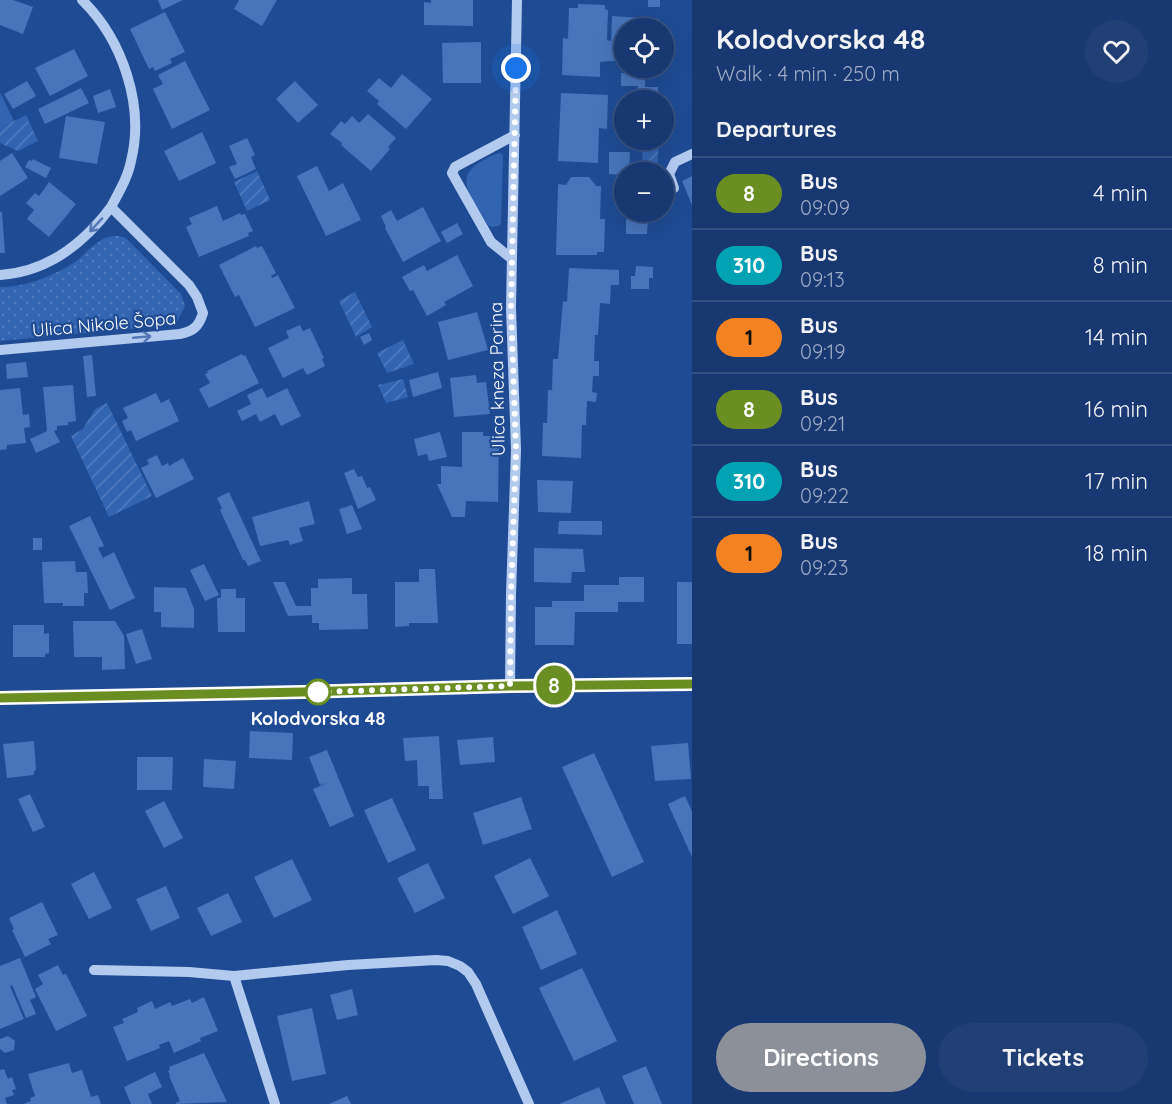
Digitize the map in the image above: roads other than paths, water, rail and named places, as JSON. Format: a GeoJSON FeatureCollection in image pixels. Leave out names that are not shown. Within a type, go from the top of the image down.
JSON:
{"type":"FeatureCollection","features":[{"type":"Feature","properties":{"kind":"street"},"geometry":{"type":"LineString","coordinates":[[0,274],[28,270],[68,251],[99,223],[111,207],[124,184],[132,160],[134,108],[130,85],[112,39],[96,14],[82,0]]}},
{"type":"Feature","properties":{"kind":"street","name":"Ulica kneza Porina"},"geometry":{"type":"LineString","coordinates":[[510,686],[516,450],[511,308],[517,0]]}},
{"type":"Feature","properties":{"kind":"street"},"geometry":{"type":"LineString","coordinates":[[512,259],[491,242],[452,173],[455,167],[515,135]]}},
{"type":"Feature","properties":{"kind":"street"},"geometry":{"type":"LineString","coordinates":[[674,164],[692,154]]}},
{"type":"Feature","properties":{"kind":"street","name":"Ulica Nikole Šopa"},"geometry":{"type":"LineString","coordinates":[[0,350],[180,334],[191,332],[195,328],[203,313],[189,285],[111,207]]}},
{"type":"Feature","properties":{"kind":"street"},"geometry":{"type":"LineString","coordinates":[[0,698],[692,684]]}},
{"type":"Feature","properties":{"kind":"street"},"geometry":{"type":"LineString","coordinates":[[94,970],[189,972],[234,976],[348,965],[423,960],[448,961],[468,972],[476,984],[529,1104]]}},
{"type":"Feature","properties":{"kind":"street"},"geometry":{"type":"LineString","coordinates":[[234,976],[275,1104]]}},
{"type":"Feature","properties":{"kind":"place","name":"Kolodvorska 48"},"geometry":{"type":"Point","coordinates":[318,692]}}]}
